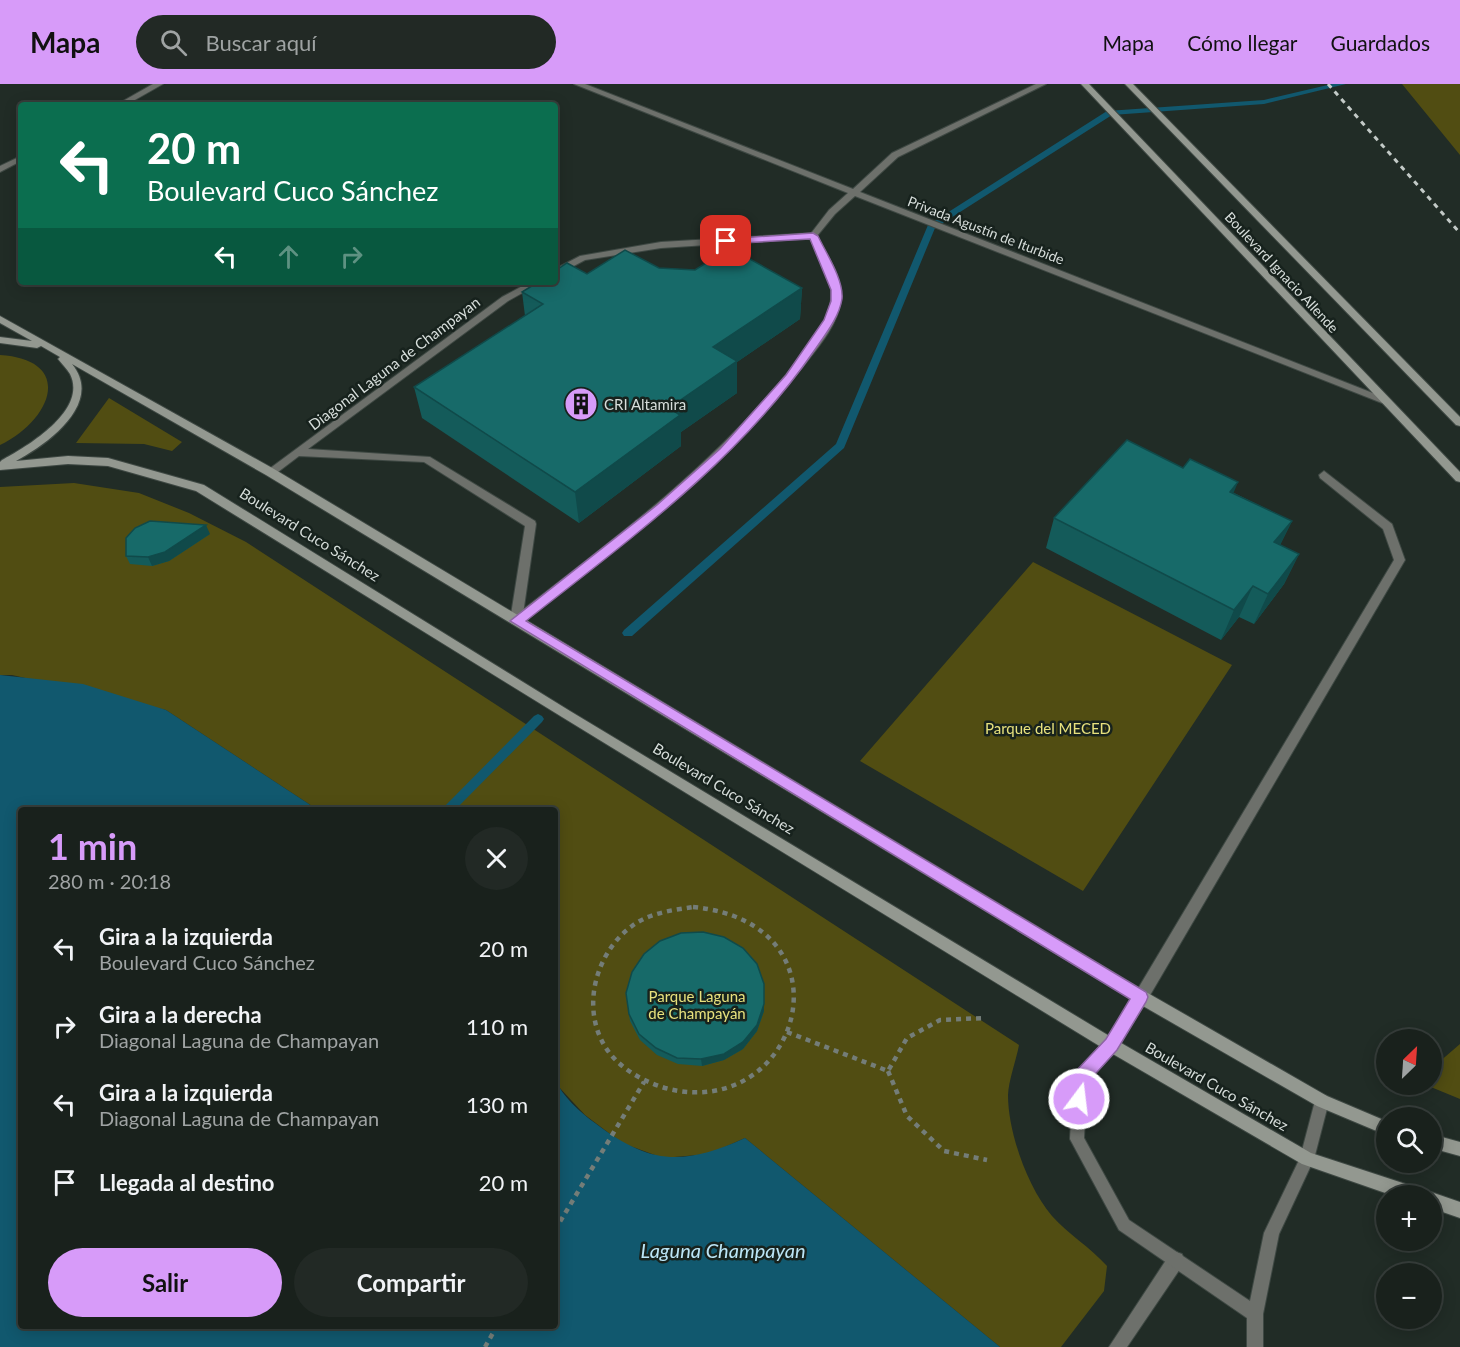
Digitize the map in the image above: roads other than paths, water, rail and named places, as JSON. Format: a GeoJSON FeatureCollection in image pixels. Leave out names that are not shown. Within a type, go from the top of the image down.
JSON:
{"type":"FeatureCollection","features":[{"type":"Feature","properties":{"kind":"street"},"geometry":{"type":"LineString","coordinates":[[126,102],[159,84]]}},
{"type":"Feature","properties":{"kind":"street","name":"Privada Agustín de Iturbide"},"geometry":{"type":"LineString","coordinates":[[578,84],[1385,401]]}},
{"type":"Feature","properties":{"kind":"street"},"geometry":{"type":"LineString","coordinates":[[558,271],[583,258],[661,245],[813,236],[832,212],[895,156],[1041,84]]}},
{"type":"Feature","properties":{"kind":"street","name":"Boulevard Ignacio Allende"},"geometry":{"type":"LineString","coordinates":[[1085,84],[1460,478]]}},
{"type":"Feature","properties":{"kind":"street","name":"Boulevard Ignacio Allende"},"geometry":{"type":"LineString","coordinates":[[1132,87],[1460,423]]}},
{"type":"Feature","properties":{"kind":"street"},"geometry":{"type":"LineString","coordinates":[[0,169],[18,160]]}},
{"type":"Feature","properties":{"kind":"street"},"geometry":{"type":"LineString","coordinates":[[516,621],[677,494],[724,452],[789,378],[829,321],[836,301],[835,280],[813,236]]}},
{"type":"Feature","properties":{"kind":"street","name":"Diagonal Laguna de Champayan"},"geometry":{"type":"LineString","coordinates":[[270,472],[505,299],[531,285]]}},
{"type":"Feature","properties":{"kind":"street"},"geometry":{"type":"LineString","coordinates":[[0,320],[54,352],[69,364],[76,380],[76,398],[68,416],[43,441],[0,466]]}},
{"type":"Feature","properties":{"kind":"street"},"geometry":{"type":"LineString","coordinates":[[0,340],[30,343],[54,352]]}},
{"type":"Feature","properties":{"kind":"street","name":"Boulevard Cuco Sánchez"},"geometry":{"type":"LineString","coordinates":[[54,352],[270,472],[1141,997],[1322,1101],[1376,1124]]}},
{"type":"Feature","properties":{"kind":"street"},"geometry":{"type":"LineString","coordinates":[[298,452],[426,459],[531,524],[516,621]]}},
{"type":"Feature","properties":{"kind":"street","name":"Boulevard Cuco Sánchez"},"geometry":{"type":"LineString","coordinates":[[0,466],[68,460],[108,462],[200,488],[586,726],[1112,1045],[1307,1159],[1385,1185]]}},
{"type":"Feature","properties":{"kind":"street"},"geometry":{"type":"LineString","coordinates":[[1255,1314],[1124,1225],[1077,1139],[1080,1079],[1112,1045],[1400,560],[1388,527],[1324,475]]}},
{"type":"Feature","properties":{"kind":"street"},"geometry":{"type":"LineString","coordinates":[[1255,1347],[1255,1314],[1272,1233],[1307,1159],[1322,1101]]}},
{"type":"Feature","properties":{"kind":"street"},"geometry":{"type":"LineString","coordinates":[[1442,1144],[1460,1149]]}},
{"type":"Feature","properties":{"kind":"street"},"geometry":{"type":"LineString","coordinates":[[1442,1204],[1460,1210]]}},
{"type":"Feature","properties":{"kind":"street"},"geometry":{"type":"LineString","coordinates":[[1117,1347],[1176,1260]]}},
{"type":"Feature","properties":{"kind":"water","name":"Laguna Champayan"},"geometry":{"type":"Polygon","coordinates":[[[0,675],[83,684],[166,710],[313,807],[18,807],[18,1329],[558,1329],[558,1085],[567,1098],[590,1119],[615,1137],[650,1154],[685,1157],[723,1147],[745,1138],[1000,1347],[0,1347],[0,675]]]}},
{"type":"Feature","properties":{"kind":"waterway"},"geometry":{"type":"LineString","coordinates":[[628,633],[840,446],[931,227],[1110,113],[1264,102],[1342,84]]}},
{"type":"Feature","properties":{"kind":"waterway"},"geometry":{"type":"LineString","coordinates":[[450,807],[538,719]]}},
{"type":"Feature","properties":{"kind":"railway"},"geometry":{"type":"LineString","coordinates":[[1328,84],[1460,233]]}},
{"type":"Feature","properties":{"kind":"place","name":"CRI Altamira"},"geometry":{"type":"Point","coordinates":[581,404]}},
{"type":"Feature","properties":{"kind":"park label","name":"Parque del MECED"},"geometry":{"type":"Point","coordinates":[1048,728]}},
{"type":"Feature","properties":{"kind":"park label","name":"Parque Laguna de Champayán"},"geometry":{"type":"Point","coordinates":[697,1004]}}]}
